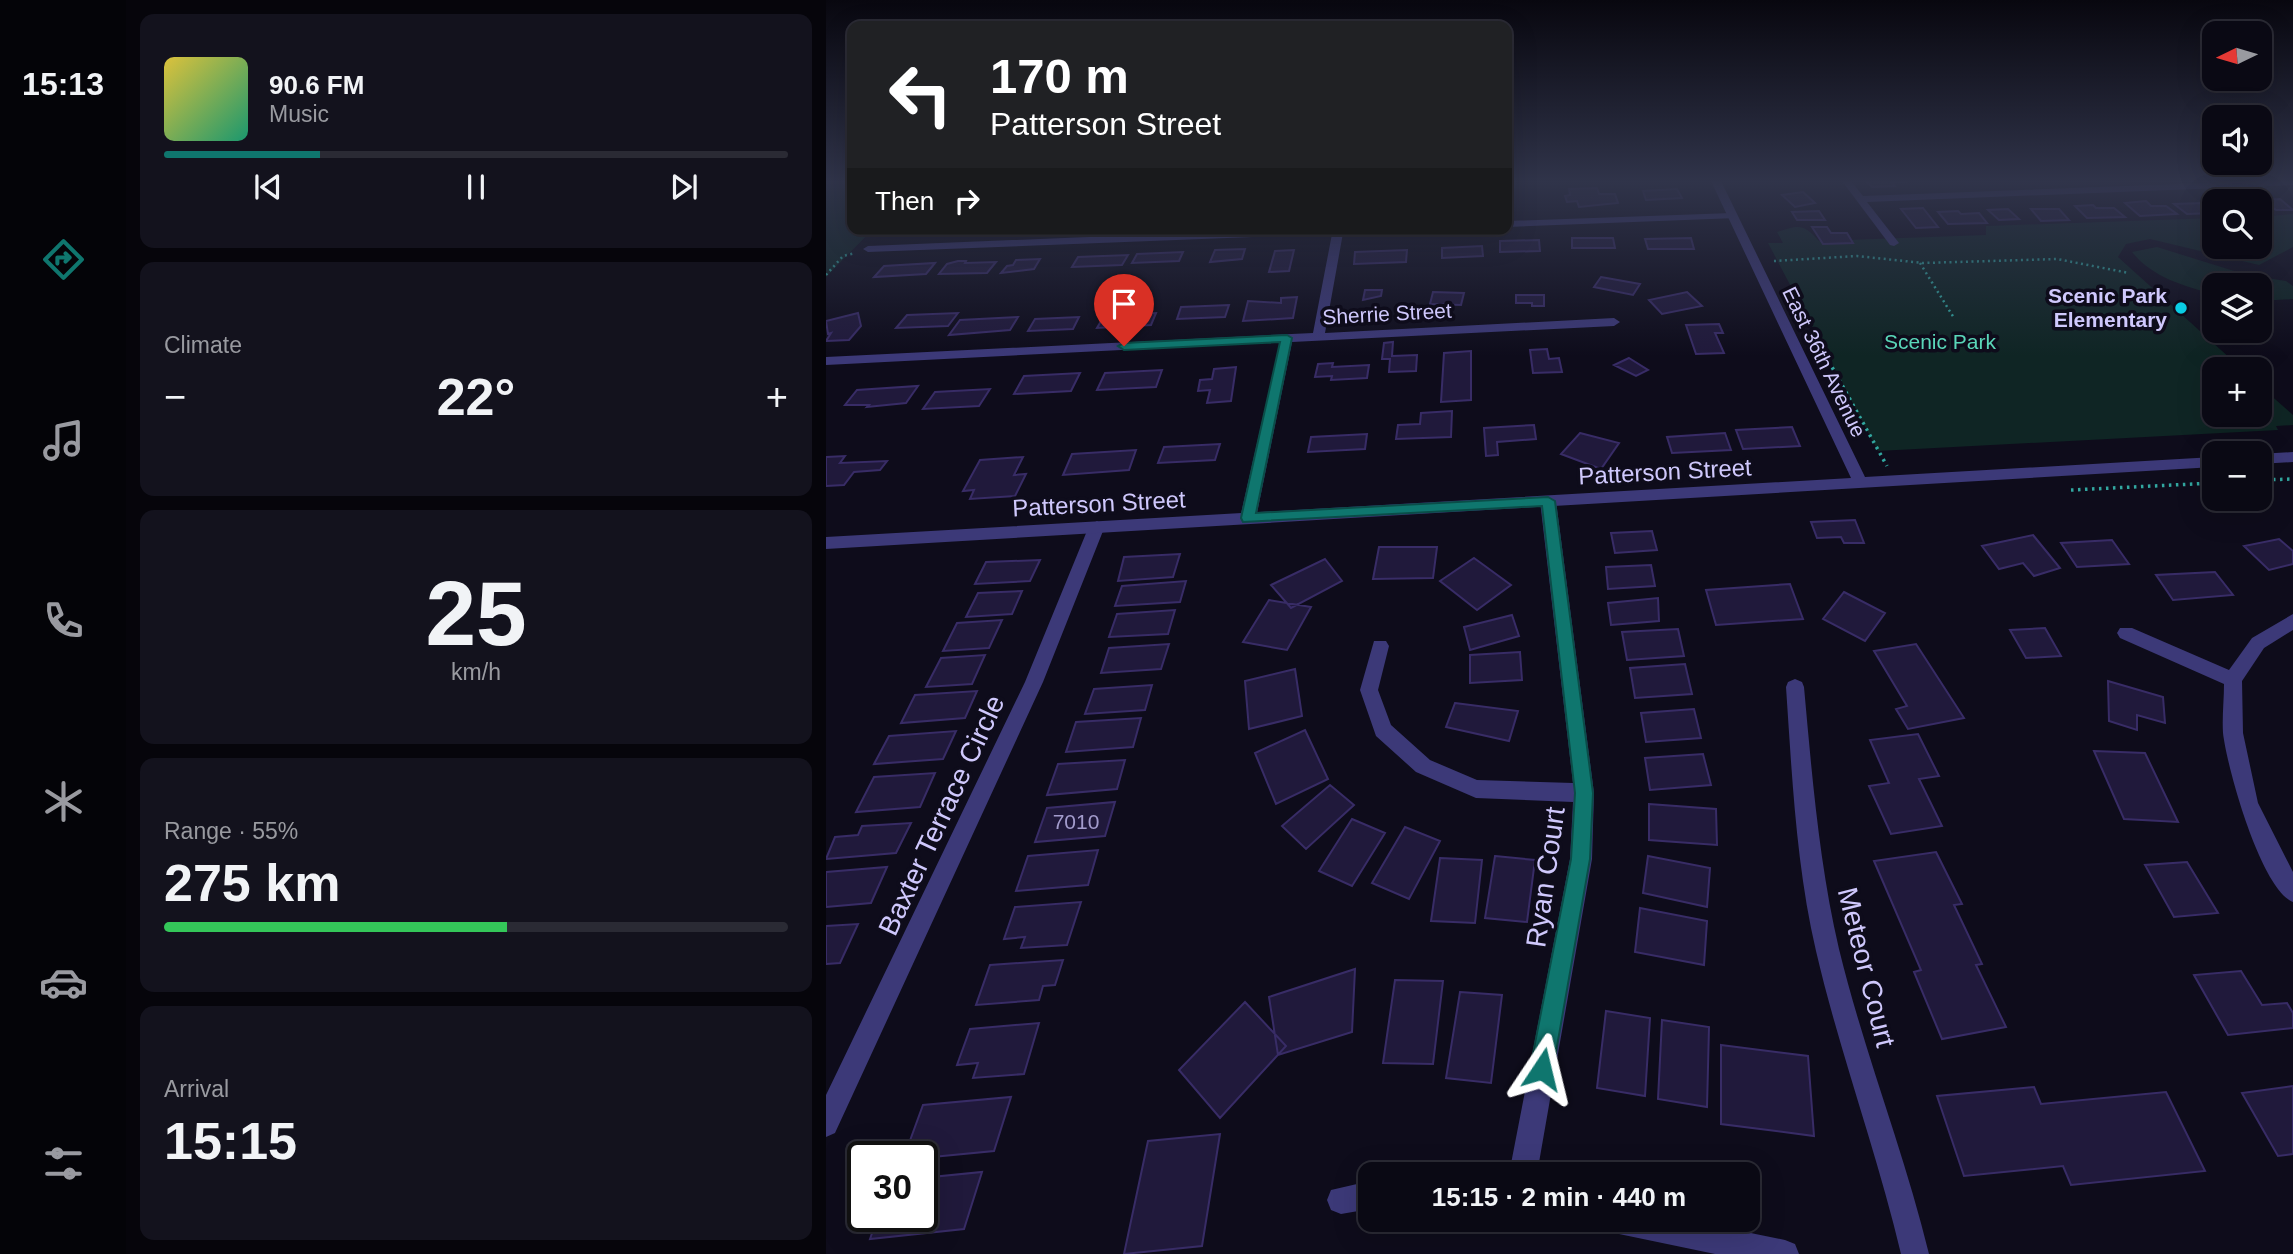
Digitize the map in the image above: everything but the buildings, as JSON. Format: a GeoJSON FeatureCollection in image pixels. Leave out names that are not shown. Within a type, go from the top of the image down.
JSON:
{"type":"FeatureCollection","features":[{"type":"Feature","properties":{"kind":"street"},"geometry":{"type":"LineString","coordinates":[[868,249],[1103,240]]}},
{"type":"Feature","properties":{"kind":"street"},"geometry":{"type":"LineString","coordinates":[[1318,337],[1336,240]]}},
{"type":"Feature","properties":{"kind":"street","name":"East 36th Avenue"},"geometry":{"type":"LineString","coordinates":[[1743,240],[1861,484]]}},
{"type":"Feature","properties":{"kind":"street"},"geometry":{"type":"LineString","coordinates":[[1891,240],[1894,243]]}},
{"type":"Feature","properties":{"kind":"street","name":"Sherrie Street"},"geometry":{"type":"LineString","coordinates":[[826,361],[1614,322]]}},
{"type":"Feature","properties":{"kind":"street"},"geometry":{"type":"LineString","coordinates":[[1248,518],[1287,338]]}},
{"type":"Feature","properties":{"kind":"street"},"geometry":{"type":"LineString","coordinates":[[2272,458],[2293,457]]}},
{"type":"Feature","properties":{"kind":"street","name":"Patterson Street"},"geometry":{"type":"LineString","coordinates":[[826,543],[2202,463]]}},
{"type":"Feature","properties":{"kind":"street","name":"Ryan Court"},"geometry":{"type":"LineString","coordinates":[[1525,1162],[1581,859],[1584,793],[1548,501]]}},
{"type":"Feature","properties":{"kind":"street","name":"Baxter Terrace Circle"},"geometry":{"type":"LineString","coordinates":[[826,1124],[1034,682],[1097,526]]}},
{"type":"Feature","properties":{"kind":"street"},"geometry":{"type":"LineString","coordinates":[[2293,621],[2258,643],[2233,680],[2232,733],[2248,803],[2277,867],[2293,891]]}},
{"type":"Feature","properties":{"kind":"street"},"geometry":{"type":"LineString","coordinates":[[2126,633],[2233,680]]}},
{"type":"Feature","properties":{"kind":"street"},"geometry":{"type":"LineString","coordinates":[[1380,646],[1369,690],[1383,730],[1423,766],[1476,789],[1584,793]]}},
{"type":"Feature","properties":{"kind":"street","name":"Meteor Court"},"geometry":{"type":"LineString","coordinates":[[1795,687],[1807,839],[1828,950],[1866,1084],[1903,1196],[1915,1254]]}},
{"type":"Feature","properties":{"kind":"street"},"geometry":{"type":"LineString","coordinates":[[1341,1200],[1358,1197]]}},
{"type":"Feature","properties":{"kind":"street"},"geometry":{"type":"LineString","coordinates":[[1678,1232],[1785,1254]]}},
{"type":"Feature","properties":{"kind":"path"},"geometry":{"type":"LineString","coordinates":[[1770,253],[1774,261],[1857,256],[1919,262],[2057,259],[2129,273]]}},
{"type":"Feature","properties":{"kind":"path"},"geometry":{"type":"LineString","coordinates":[[1919,262],[1954,318]]}},
{"type":"Feature","properties":{"kind":"path"},"geometry":{"type":"LineString","coordinates":[[1787,286],[1885,463]]}},
{"type":"Feature","properties":{"kind":"path"},"geometry":{"type":"LineString","coordinates":[[2272,480],[2293,479]]}},
{"type":"Feature","properties":{"kind":"green space"},"geometry":{"type":"Polygon","coordinates":[[[826,240],[863,240],[826,277],[826,240]]]}},
{"type":"Feature","properties":{"kind":"green space","name":"Scenic Park"},"geometry":{"type":"Polygon","coordinates":[[[1781,240],[2148,240],[2126,244],[2118,257],[2202,333],[2202,343],[2213,343],[2229,357],[2202,357],[2202,427],[2272,427],[2272,396],[2293,415],[2293,425],[2276,426],[2278,430],[1878,451],[1768,243],[1783,243],[1781,240]]]}},
{"type":"Feature","properties":{"kind":"green space","name":"Scenic Park"},"geometry":{"type":"Polygon","coordinates":[[[2152,240],[2202,240],[2202,251],[2152,240]]]}},
{"type":"Feature","properties":{"kind":"green space","name":"Scenic Park"},"geometry":{"type":"Polygon","coordinates":[[[2272,240],[2293,240],[2293,247],[2272,258],[2272,240]]]}},
{"type":"Feature","properties":{"kind":"green space"},"geometry":{"type":"Polygon","coordinates":[[[2157,247],[2241,273],[2202,273],[2202,290],[2159,274],[2132,252],[2157,247]]]}},
{"type":"Feature","properties":{"kind":"green space","name":"Scenic Park"},"geometry":{"type":"Polygon","coordinates":[[[2234,259],[2270,259],[2259,265],[2234,259]]]}},
{"type":"Feature","properties":{"kind":"green space"},"geometry":{"type":"Polygon","coordinates":[[[2272,279],[2286,281],[2293,286],[2293,299],[2272,300],[2272,279]]]}},
{"type":"Feature","properties":{"kind":"place","name":"Scenic Park Elementary"},"geometry":{"type":"Point","coordinates":[2181,308]}},
{"type":"Feature","properties":{"kind":"route"},"geometry":{"type":"LineString","coordinates":[[1124,346],[1287,338],[1248,518],[1548,501],[1584,793],[1581,859],[1542,1069]]}}]}
